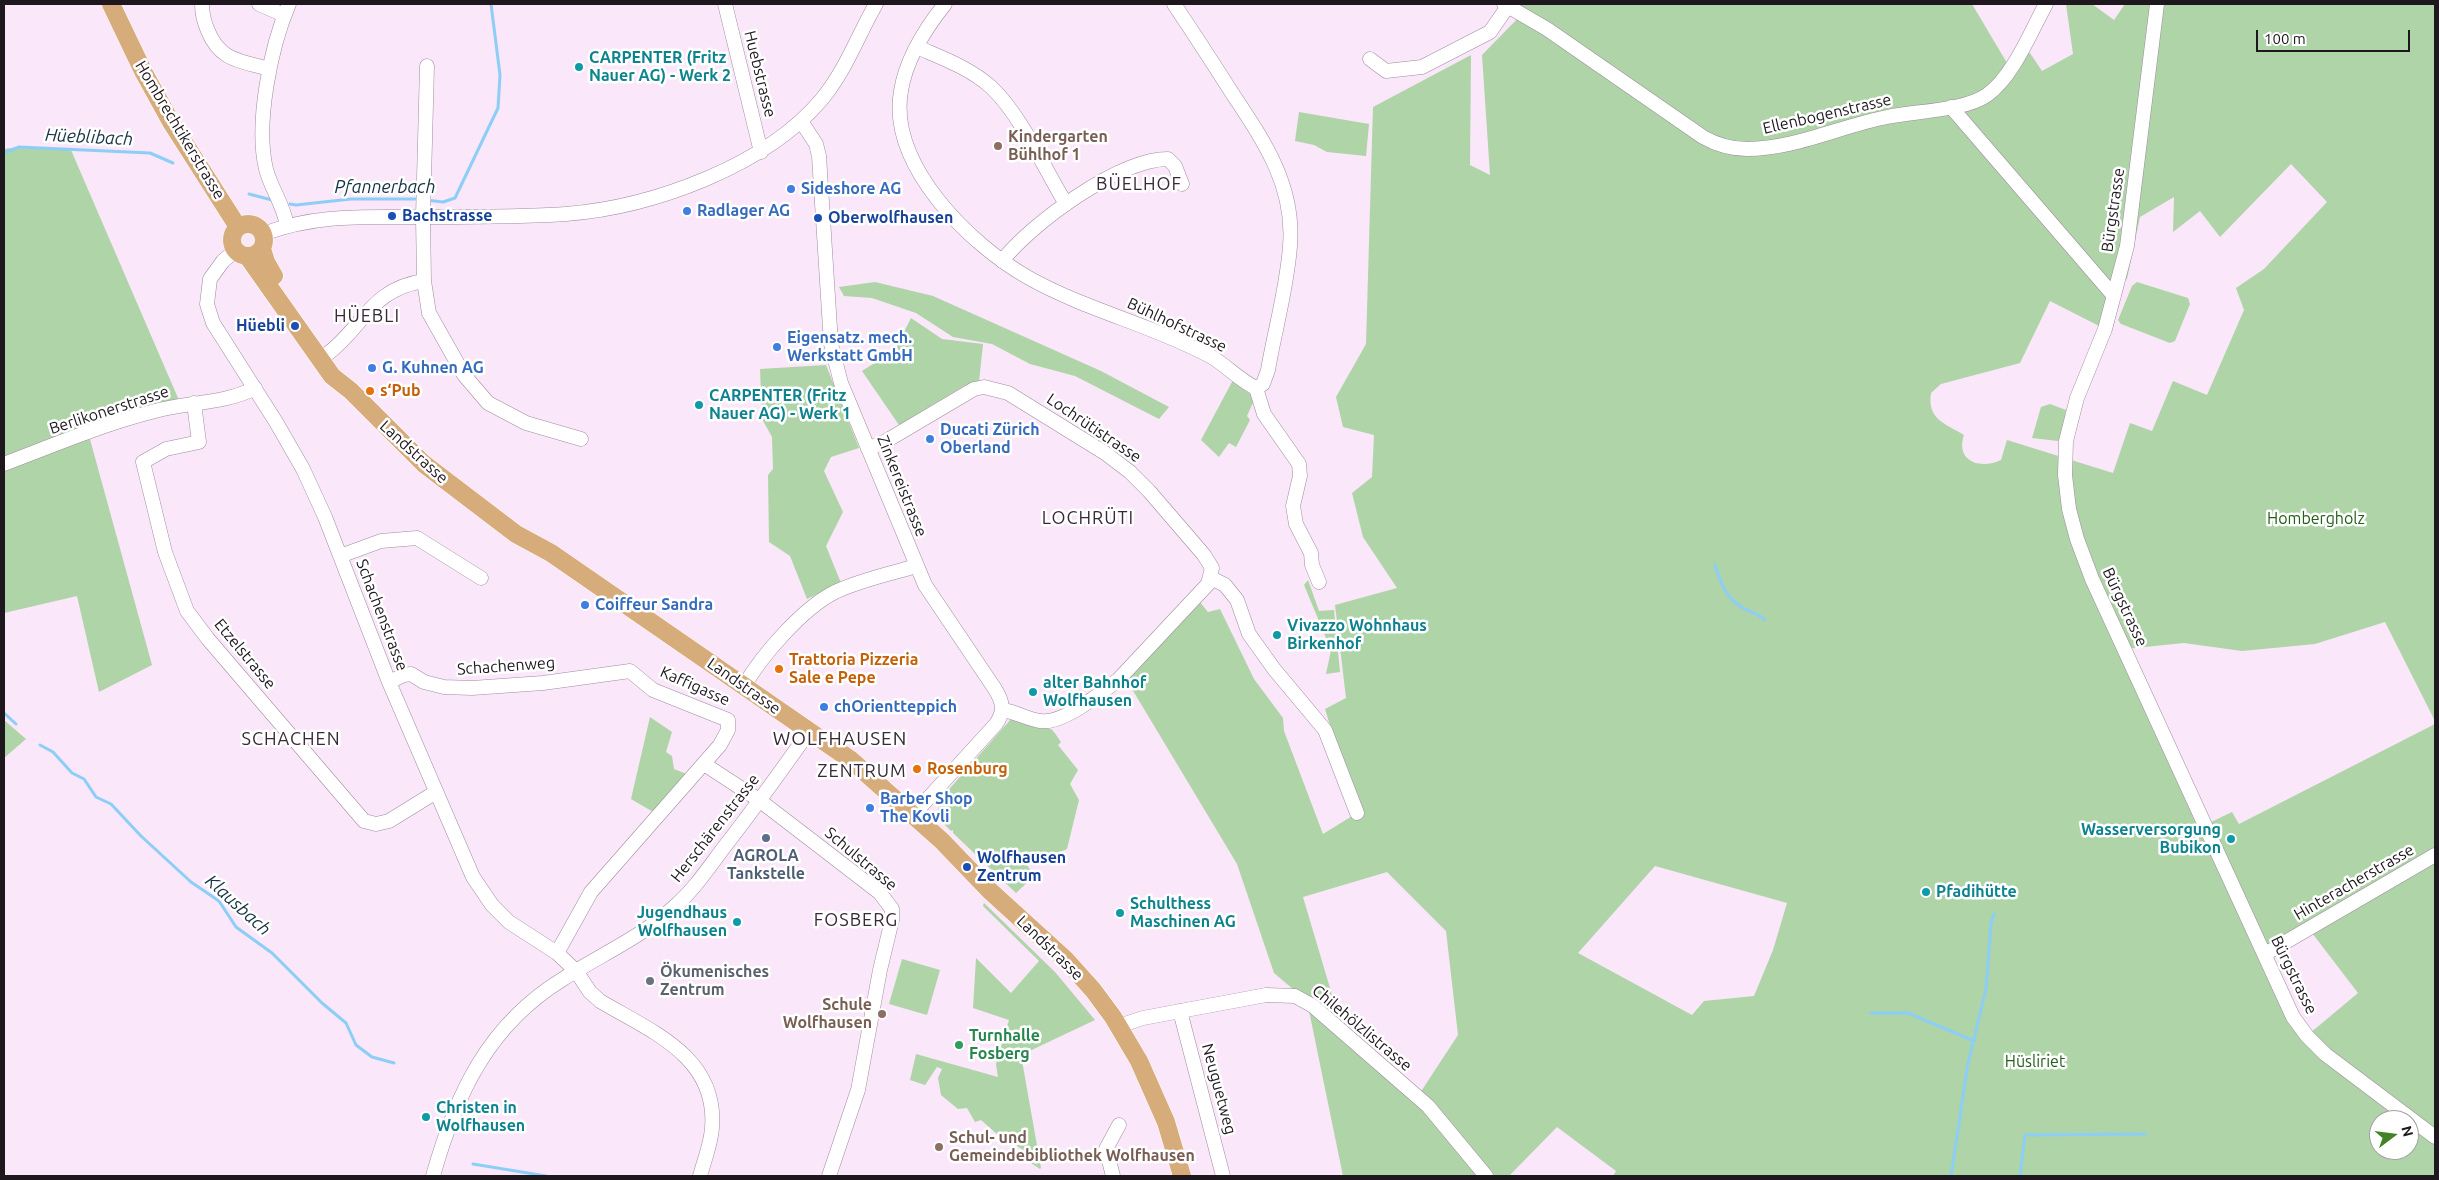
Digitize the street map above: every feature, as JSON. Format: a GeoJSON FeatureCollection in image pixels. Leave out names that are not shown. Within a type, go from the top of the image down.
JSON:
{"type":"FeatureCollection","features":[{"type":"Feature","properties":{"kind":"main road","name":"Hombrechtikerstrasse"},"geometry":{"type":"LineString","coordinates":[[111,4],[144,73],[238,228]]}},
{"type":"Feature","properties":{"kind":"main road"},"geometry":{"type":"LineString","coordinates":[[252,224],[252,248],[232,241],[238,228],[252,224]]}},
{"type":"Feature","properties":{"kind":"main road","name":"Landstrasse"},"geometry":{"type":"LineString","coordinates":[[252,248],[266,262],[351,391]]}},
{"type":"Feature","properties":{"kind":"main road","name":"Landstrasse"},"geometry":{"type":"LineString","coordinates":[[252,248],[319,361],[332,376],[351,391],[424,464],[502,523],[550,553],[744,686],[808,733],[851,760],[913,814],[989,890],[1066,960],[1093,990],[1119,1026],[1139,1061],[1157,1098],[1182,1176]]}},
{"type":"Feature","properties":{"kind":"street"},"geometry":{"type":"LineString","coordinates":[[202,4],[204,21],[211,40],[220,52],[230,58],[269,69]]}},
{"type":"Feature","properties":{"kind":"street"},"geometry":{"type":"LineString","coordinates":[[259,4],[286,9],[269,69],[264,117],[264,154],[268,177],[284,213]]}},
{"type":"Feature","properties":{"kind":"street","name":"Huebstrasse"},"geometry":{"type":"LineString","coordinates":[[724,4],[761,152]]}},
{"type":"Feature","properties":{"kind":"street"},"geometry":{"type":"LineString","coordinates":[[284,213],[345,216],[423,207],[568,214],[637,201],[716,174],[761,152],[801,121],[823,98],[840,73],[874,4]]}},
{"type":"Feature","properties":{"kind":"street","name":"Bühlhofstrasse"},"geometry":{"type":"LineString","coordinates":[[945,4],[917,47],[905,72],[900,92],[899,107],[904,139],[921,174],[940,203],[979,243],[1002,261],[1046,286],[1210,356],[1256,388]]}},
{"type":"Feature","properties":{"kind":"street"},"geometry":{"type":"LineString","coordinates":[[1174,4],[1265,143],[1278,169],[1285,191],[1290,230],[1288,263],[1268,370],[1263,384],[1256,388],[1264,414],[1299,464],[1300,480],[1293,506],[1296,524],[1311,553],[1312,565],[1319,582]]}},
{"type":"Feature","properties":{"kind":"street","name":"Ellenbogenstrasse"},"geometry":{"type":"LineString","coordinates":[[1506,5],[1547,29],[1703,137],[1728,148],[1748,149],[1765,147],[1886,117],[1976,102],[1996,87],[2014,62],[2046,4]]}},
{"type":"Feature","properties":{"kind":"street","name":"Bürgstrasse"},"geometry":{"type":"LineString","coordinates":[[2157,4],[2131,223],[2105,329],[2077,398],[2069,426],[2065,475],[2071,516],[2092,580],[2294,1016],[2306,1036],[2325,1054],[2435,1137]]}},
{"type":"Feature","properties":{"kind":"street"},"geometry":{"type":"LineString","coordinates":[[1370,59],[1386,71],[1422,67],[1490,32],[1506,5]]}},
{"type":"Feature","properties":{"kind":"street"},"geometry":{"type":"LineString","coordinates":[[917,47],[956,64],[991,87],[1012,112],[1066,204]]}},
{"type":"Feature","properties":{"kind":"street"},"geometry":{"type":"LineString","coordinates":[[427,66],[423,207],[424,281],[429,313],[464,374],[488,403],[526,423],[581,439]]}},
{"type":"Feature","properties":{"kind":"street"},"geometry":{"type":"LineString","coordinates":[[1952,107],[2114,296]]}},
{"type":"Feature","properties":{"kind":"street","name":"Zinkereistrasse"},"geometry":{"type":"LineString","coordinates":[[801,121],[816,144],[820,156],[833,352],[841,383],[916,566],[938,606],[996,689],[1003,710]]}},
{"type":"Feature","properties":{"kind":"street"},"geometry":{"type":"LineString","coordinates":[[1002,261],[1029,233],[1066,204],[1125,171],[1162,159],[1168,160],[1175,166],[1182,184]]}},
{"type":"Feature","properties":{"kind":"street"},"geometry":{"type":"LineString","coordinates":[[252,248],[284,213]]}},
{"type":"Feature","properties":{"kind":"street","name":"Schachenstrasse"},"geometry":{"type":"LineString","coordinates":[[252,248],[223,261],[210,280],[207,304],[217,331],[255,388],[303,469],[340,556],[389,682],[473,877],[492,905],[509,922],[557,953],[576,971],[590,992],[600,1001],[668,1041],[696,1068],[708,1093],[712,1118],[712,1130],[700,1176]]}},
{"type":"Feature","properties":{"kind":"street"},"geometry":{"type":"LineString","coordinates":[[326,355],[372,305],[402,285],[424,281]]}},
{"type":"Feature","properties":{"kind":"street","name":"Berlikonerstrasse"},"geometry":{"type":"LineString","coordinates":[[4,464],[112,424],[155,411],[241,396],[255,388]]}},
{"type":"Feature","properties":{"kind":"street","name":"Lochrütistrasse"},"geometry":{"type":"LineString","coordinates":[[868,449],[886,441],[974,389],[989,388],[1008,392],[1105,453],[1130,472],[1150,491],[1204,555],[1212,568],[1211,578]]}},
{"type":"Feature","properties":{"kind":"street","name":"Etzelstrasse"},"geometry":{"type":"LineString","coordinates":[[194,403],[199,442],[166,449],[144,462],[165,552],[187,610],[208,639],[364,821],[376,824],[389,821],[436,792]]}},
{"type":"Feature","properties":{"kind":"street"},"geometry":{"type":"LineString","coordinates":[[340,556],[381,541],[417,538],[481,578]]}},
{"type":"Feature","properties":{"kind":"street"},"geometry":{"type":"LineString","coordinates":[[744,686],[800,616],[820,600],[837,591],[916,566]]}},
{"type":"Feature","properties":{"kind":"street"},"geometry":{"type":"LineString","coordinates":[[913,814],[996,724],[1003,710],[1034,720],[1048,721],[1057,719],[1085,703],[1118,680],[1202,591],[1211,578],[1225,585],[1237,600],[1249,634],[1274,669],[1326,730],[1357,813]]}},
{"type":"Feature","properties":{"kind":"street","name":"Schachenweg"},"geometry":{"type":"LineString","coordinates":[[389,682],[411,674],[424,682],[444,687],[472,688],[543,683],[630,671]]}},
{"type":"Feature","properties":{"kind":"street","name":"Kaffigasse"},"geometry":{"type":"LineString","coordinates":[[630,671],[653,690],[728,720],[728,730],[720,745],[704,764]]}},
{"type":"Feature","properties":{"kind":"street","name":"Herschärenstrasse"},"geometry":{"type":"LineString","coordinates":[[433,1176],[461,1093],[499,1033],[528,1004],[576,971],[641,933],[674,908],[699,880],[808,733]]}},
{"type":"Feature","properties":{"kind":"street"},"geometry":{"type":"LineString","coordinates":[[557,953],[591,892],[704,764]]}},
{"type":"Feature","properties":{"kind":"street","name":"Schulstrasse"},"geometry":{"type":"LineString","coordinates":[[704,764],[759,800],[880,893],[892,910],[892,920],[858,1090],[829,1176]]}},
{"type":"Feature","properties":{"kind":"street","name":"Hinteracherstrasse"},"geometry":{"type":"LineString","coordinates":[[2265,954],[2435,855]]}},
{"type":"Feature","properties":{"kind":"street","name":"Chilehölzlistrasse"},"geometry":{"type":"LineString","coordinates":[[1119,1026],[1134,1020],[1266,995],[1288,995],[1301,998],[1313,1006],[1428,1106],[1486,1176]]}},
{"type":"Feature","properties":{"kind":"street","name":"Neuguetweg"},"geometry":{"type":"LineString","coordinates":[[1180,1011],[1222,1176]]}},
{"type":"Feature","properties":{"kind":"street"},"geometry":{"type":"LineString","coordinates":[[1113,1176],[1106,1149],[1119,1125]]}},
{"type":"Feature","properties":{"kind":"green space"},"geometry":{"type":"Polygon","coordinates":[[[1512,4],[1972,4],[2007,63],[2030,53],[2042,71],[2073,54],[2066,4],[2092,4],[2114,20],[2125,4],[2435,4],[2435,721],[2385,622],[2315,644],[2242,651],[2184,643],[2125,649],[2205,825],[2232,812],[2239,824],[2435,724],[2435,1131],[2419,1119],[2419,1110],[2408,1110],[2309,1034],[2358,993],[2309,929],[2265,954],[2300,1027],[2402,1110],[2369,1110],[2369,1160],[2419,1160],[2419,1124],[2435,1137],[2435,1176],[1613,1176],[1616,1171],[1557,1127],[1509,1176],[1343,1176],[1307,1001],[1274,973],[1237,864],[1126,679],[1199,601],[1208,612],[1220,609],[1254,679],[1283,718],[1284,731],[1323,834],[1357,813],[1325,709],[1346,698],[1335,605],[1397,588],[1363,537],[1352,493],[1372,477],[1374,435],[1343,427],[1336,397],[1366,344],[1373,107],[1471,55],[1470,165],[1490,175],[1482,55],[1525,11],[1512,4]],[[2291,164],[2220,237],[2200,211],[2173,232],[2174,197],[2140,217],[2127,279],[2118,282],[2105,329],[2050,301],[2020,363],[1941,384],[1931,393],[1930,402],[1934,415],[1964,435],[1962,444],[1966,457],[1971,461],[1985,464],[2001,460],[2007,440],[2113,473],[2130,423],[2152,431],[2173,381],[2207,395],[2244,310],[2236,288],[2264,269],[2327,202],[2291,164]],[[1655,866],[1578,953],[1692,1015],[1704,1001],[1754,996],[1773,950],[1787,903],[1655,866]],[[1387,872],[1303,897],[1343,1032],[1418,1096],[1458,1035],[1446,931],[1387,872]]]}},
{"type":"Feature","properties":{"kind":"green space"},"geometry":{"type":"Polygon","coordinates":[[[1299,112],[1369,124],[1366,156],[1327,152],[1314,145],[1295,141],[1299,112]]]}},
{"type":"Feature","properties":{"kind":"green space"},"geometry":{"type":"Polygon","coordinates":[[[19,147],[71,150],[181,405],[88,432],[152,665],[99,692],[77,596],[4,613],[4,149],[19,147]]]}},
{"type":"Feature","properties":{"kind":"green space"},"geometry":{"type":"Polygon","coordinates":[[[875,282],[933,296],[1101,371],[1169,407],[1159,419],[1075,376],[1030,364],[992,344],[953,337],[916,313],[872,298],[844,296],[839,287],[875,282]]]}},
{"type":"Feature","properties":{"kind":"green space"},"geometry":{"type":"Polygon","coordinates":[[[2137,282],[2188,298],[2190,304],[2175,341],[2170,343],[2121,324],[2118,320],[2132,286],[2137,282]]]}},
{"type":"Feature","properties":{"kind":"green space"},"geometry":{"type":"Polygon","coordinates":[[[911,318],[942,339],[983,344],[979,382],[964,386],[899,425],[862,371],[895,350],[911,318]]]}},
{"type":"Feature","properties":{"kind":"green space"},"geometry":{"type":"Polygon","coordinates":[[[826,365],[859,448],[831,457],[824,471],[843,512],[826,546],[841,583],[807,599],[790,556],[769,542],[768,475],[773,469],[772,437],[762,419],[760,369],[826,365]]]}},
{"type":"Feature","properties":{"kind":"green space"},"geometry":{"type":"Polygon","coordinates":[[[1233,380],[1255,398],[1247,416],[1250,420],[1236,447],[1229,443],[1219,457],[1201,440],[1233,380]]]}},
{"type":"Feature","properties":{"kind":"green space"},"geometry":{"type":"Polygon","coordinates":[[[2050,404],[2066,410],[2061,438],[2058,441],[2032,438],[2041,407],[2050,404]]]}},
{"type":"Feature","properties":{"kind":"green space"},"geometry":{"type":"Polygon","coordinates":[[[1308,580],[1319,611],[1334,610],[1340,672],[1326,674],[1331,650],[1304,585],[1308,580]]]}},
{"type":"Feature","properties":{"kind":"green space"},"geometry":{"type":"Polygon","coordinates":[[[650,717],[672,732],[666,752],[672,756],[674,769],[689,775],[655,813],[631,799],[650,717]]]}},
{"type":"Feature","properties":{"kind":"green space"},"geometry":{"type":"Polygon","coordinates":[[[1011,719],[1048,728],[1054,732],[1061,742],[1058,745],[1078,770],[1070,784],[1079,800],[1067,849],[1044,859],[1040,854],[1025,862],[1034,876],[1016,893],[953,833],[953,830],[951,831],[942,822],[938,809],[944,795],[1011,719]]]}},
{"type":"Feature","properties":{"kind":"green space"},"geometry":{"type":"Polygon","coordinates":[[[4,720],[26,739],[4,758],[4,720]]]}},
{"type":"Feature","properties":{"kind":"green space"},"geometry":{"type":"Polygon","coordinates":[[[984,903],[1055,972],[1095,1020],[1021,1055],[1040,1169],[1028,1161],[1029,1154],[1017,1146],[1016,1140],[1006,1142],[981,1120],[975,1122],[967,1108],[958,1109],[941,1095],[938,1078],[942,1069],[937,1067],[925,1085],[910,1080],[916,1054],[998,1077],[996,1064],[1009,1020],[973,1008],[976,958],[1011,993],[1039,961],[983,906],[984,903]]]}},
{"type":"Feature","properties":{"kind":"green space"},"geometry":{"type":"Polygon","coordinates":[[[902,959],[940,970],[927,1015],[889,1004],[902,959]]]}},
{"type":"Feature","properties":{"kind":"waterway","name":"Pfannerbach"},"geometry":{"type":"LineString","coordinates":[[426,200],[443,202],[455,198],[498,108],[500,75],[491,4]]}},
{"type":"Feature","properties":{"kind":"waterway","name":"Hüeblibach"},"geometry":{"type":"LineString","coordinates":[[4,153],[19,147],[150,153],[173,163]]}},
{"type":"Feature","properties":{"kind":"waterway","name":"Pfannerbach"},"geometry":{"type":"LineString","coordinates":[[249,194],[272,200]]}},
{"type":"Feature","properties":{"kind":"waterway","name":"Pfannerbach"},"geometry":{"type":"LineString","coordinates":[[290,204],[351,199],[420,199]]}},
{"type":"Feature","properties":{"kind":"waterway"},"geometry":{"type":"LineString","coordinates":[[1715,565],[1722,585],[1733,601],[1765,620]]}},
{"type":"Feature","properties":{"kind":"waterway","name":"Klausbach"},"geometry":{"type":"LineString","coordinates":[[4,713],[16,724]]}},
{"type":"Feature","properties":{"kind":"waterway","name":"Klausbach"},"geometry":{"type":"LineString","coordinates":[[40,745],[53,752],[72,773],[84,779],[96,797],[111,804],[141,836],[191,882],[219,901],[236,927],[272,953],[322,1003],[346,1023],[356,1045],[372,1057],[394,1063]]}},
{"type":"Feature","properties":{"kind":"waterway"},"geometry":{"type":"LineString","coordinates":[[1951,1176],[1968,1063],[1986,989],[1991,924],[1994,914]]}},
{"type":"Feature","properties":{"kind":"waterway"},"geometry":{"type":"LineString","coordinates":[[1871,1013],[1908,1013],[1974,1041]]}},
{"type":"Feature","properties":{"kind":"waterway"},"geometry":{"type":"LineString","coordinates":[[2020,1176],[2025,1135],[2145,1134]]}},
{"type":"Feature","properties":{"kind":"waterway"},"geometry":{"type":"LineString","coordinates":[[473,1164],[546,1176]]}},
{"type":"Feature","properties":{"kind":"place","name":"CARPENTER (Fritz Nauer AG) - Werk 2"},"geometry":{"type":"Point","coordinates":[579,67]}},
{"type":"Feature","properties":{"kind":"place","name":"Kindergarten Bühlhof 1"},"geometry":{"type":"Point","coordinates":[998,146]}},
{"type":"Feature","properties":{"kind":"place","name":"Sideshore AG"},"geometry":{"type":"Point","coordinates":[791,189]}},
{"type":"Feature","properties":{"kind":"place","name":"Radlager AG"},"geometry":{"type":"Point","coordinates":[687,211]}},
{"type":"Feature","properties":{"kind":"place","name":"Bachstrasse"},"geometry":{"type":"Point","coordinates":[392,216]}},
{"type":"Feature","properties":{"kind":"place","name":"Oberwolfhausen"},"geometry":{"type":"Point","coordinates":[818,218]}},
{"type":"Feature","properties":{"kind":"place","name":"Hüebli"},"geometry":{"type":"Point","coordinates":[295,326]}},
{"type":"Feature","properties":{"kind":"place","name":"Eigensatz. mech. Werkstatt GmbH"},"geometry":{"type":"Point","coordinates":[777,347]}},
{"type":"Feature","properties":{"kind":"place","name":"G. Kuhnen AG"},"geometry":{"type":"Point","coordinates":[372,368]}},
{"type":"Feature","properties":{"kind":"place","name":"s‘Pub"},"geometry":{"type":"Point","coordinates":[370,391]}},
{"type":"Feature","properties":{"kind":"place","name":"CARPENTER (Fritz Nauer AG) - Werk 1"},"geometry":{"type":"Point","coordinates":[699,405]}},
{"type":"Feature","properties":{"kind":"place","name":"Ducati Zürich Oberland"},"geometry":{"type":"Point","coordinates":[930,439]}},
{"type":"Feature","properties":{"kind":"place","name":"Coiffeur Sandra"},"geometry":{"type":"Point","coordinates":[585,605]}},
{"type":"Feature","properties":{"kind":"place","name":"Vivazzo Wohnhaus Birkenhof"},"geometry":{"type":"Point","coordinates":[1277,635]}},
{"type":"Feature","properties":{"kind":"place","name":"Trattoria Pizzeria Sale e Pepe"},"geometry":{"type":"Point","coordinates":[779,669]}},
{"type":"Feature","properties":{"kind":"place","name":"alter Bahnhof Wolfhausen"},"geometry":{"type":"Point","coordinates":[1033,692]}},
{"type":"Feature","properties":{"kind":"place","name":"chOrientteppich"},"geometry":{"type":"Point","coordinates":[824,707]}},
{"type":"Feature","properties":{"kind":"place","name":"Rosenburg"},"geometry":{"type":"Point","coordinates":[917,769]}},
{"type":"Feature","properties":{"kind":"place","name":"Barber Shop The Kovli"},"geometry":{"type":"Point","coordinates":[870,808]}},
{"type":"Feature","properties":{"kind":"place","name":"AGROLA Tankstelle"},"geometry":{"type":"Point","coordinates":[766,838]}},
{"type":"Feature","properties":{"kind":"place","name":"Wasserversorgung Bubikon"},"geometry":{"type":"Point","coordinates":[2231,839]}},
{"type":"Feature","properties":{"kind":"place","name":"Wolfhausen Zentrum"},"geometry":{"type":"Point","coordinates":[967,867]}},
{"type":"Feature","properties":{"kind":"place","name":"Pfadihütte"},"geometry":{"type":"Point","coordinates":[1926,892]}},
{"type":"Feature","properties":{"kind":"place","name":"Schulthess Maschinen AG"},"geometry":{"type":"Point","coordinates":[1120,913]}},
{"type":"Feature","properties":{"kind":"place","name":"Jugendhaus Wolfhausen"},"geometry":{"type":"Point","coordinates":[737,922]}},
{"type":"Feature","properties":{"kind":"place","name":"Ökumenisches Zentrum"},"geometry":{"type":"Point","coordinates":[650,981]}},
{"type":"Feature","properties":{"kind":"place","name":"Schule Wolfhausen"},"geometry":{"type":"Point","coordinates":[882,1014]}},
{"type":"Feature","properties":{"kind":"place","name":"Turnhalle Fosberg"},"geometry":{"type":"Point","coordinates":[959,1045]}},
{"type":"Feature","properties":{"kind":"place","name":"Christen in Wolfhausen"},"geometry":{"type":"Point","coordinates":[426,1117]}},
{"type":"Feature","properties":{"kind":"place","name":"Schul- und Gemeindebibliothek Wolfhausen"},"geometry":{"type":"Point","coordinates":[939,1147]}},
{"type":"Feature","properties":{"kind":"district","name":"BÜELHOF"},"geometry":{"type":"Point","coordinates":[1139,184]}},
{"type":"Feature","properties":{"kind":"district","name":"HÜEBLI"},"geometry":{"type":"Point","coordinates":[367,316]}},
{"type":"Feature","properties":{"kind":"district","name":"LOCHRÜTI"},"geometry":{"type":"Point","coordinates":[1088,518]}},
{"type":"Feature","properties":{"kind":"district","name":"SCHACHEN"},"geometry":{"type":"Point","coordinates":[291,739]}},
{"type":"Feature","properties":{"kind":"district","name":"WOLFHAUSEN"},"geometry":{"type":"Point","coordinates":[840,739]}},
{"type":"Feature","properties":{"kind":"district","name":"ZENTRUM"},"geometry":{"type":"Point","coordinates":[862,771]}},
{"type":"Feature","properties":{"kind":"district","name":"FOSBERG"},"geometry":{"type":"Point","coordinates":[856,920]}},
{"type":"Feature","properties":{"kind":"park label","name":"Hombergholz"},"geometry":{"type":"Point","coordinates":[2316,519]}},
{"type":"Feature","properties":{"kind":"park label","name":"Hüsliriet"},"geometry":{"type":"Point","coordinates":[2035,1062]}}]}
